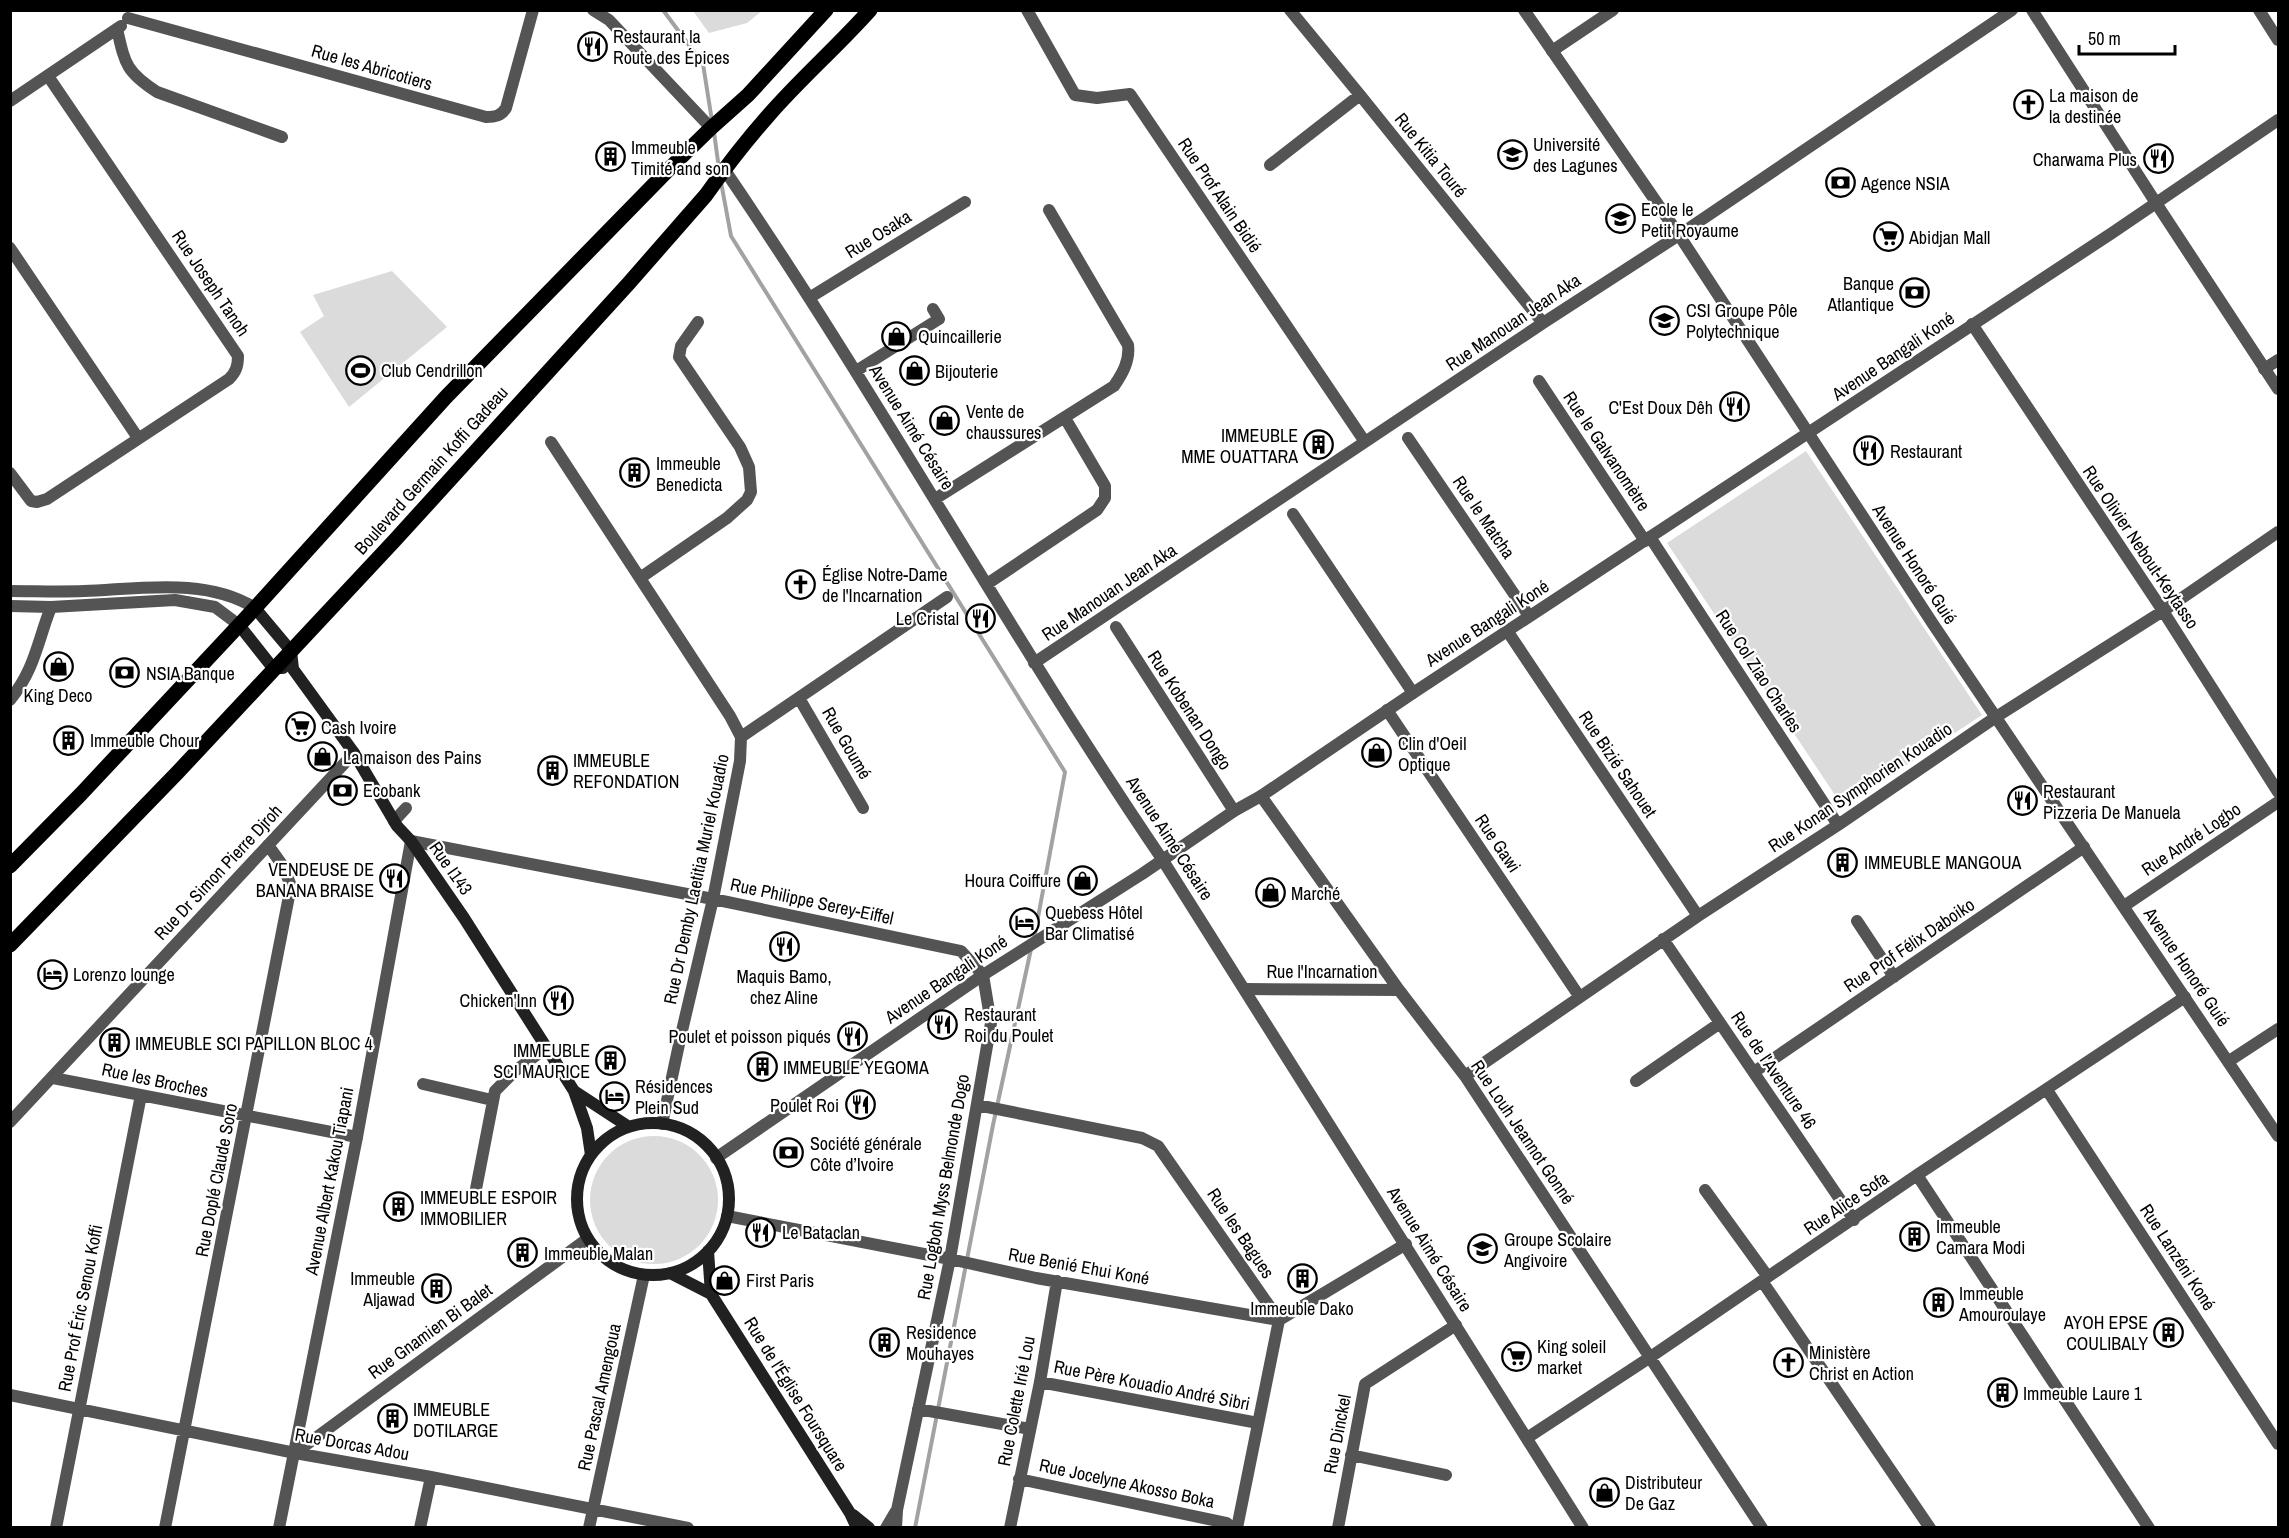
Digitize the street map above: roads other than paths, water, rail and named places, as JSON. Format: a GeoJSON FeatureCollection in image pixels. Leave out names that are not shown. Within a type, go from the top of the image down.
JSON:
{"type":"FeatureCollection","features":[{"type":"Feature","properties":{"kind":"main road","name":"Boulevard Germain Koffi Gadeau"},"geometry":{"type":"LineString","coordinates":[[10,866],[255,608],[446,396],[711,128],[748,95],[826,10]]}},
{"type":"Feature","properties":{"kind":"main road","name":"Boulevard Germain Koffi Gadeau"},"geometry":{"type":"LineString","coordinates":[[10,945],[169,782],[462,468],[706,195],[769,114],[839,45],[870,10]]}},
{"type":"Feature","properties":{"kind":"main road"},"geometry":{"type":"LineString","coordinates":[[239,625],[273,668],[293,669],[291,651],[255,608]]}},
{"type":"Feature","properties":{"kind":"main road","name":"Rue I143"},"geometry":{"type":"LineString","coordinates":[[293,669],[354,753],[394,821],[411,841],[464,918],[574,1091],[587,1128],[591,1155]]}},
{"type":"Feature","properties":{"kind":"main road","name":"Rue I143"},"geometry":{"type":"LineString","coordinates":[[574,1091],[629,1127]]}},
{"type":"Feature","properties":{"kind":"main road"},"geometry":{"type":"LineString","coordinates":[[662,1124],[692,1134],[704,1143],[716,1158],[726,1178],[727,1216],[720,1235],[708,1251],[691,1265],[670,1273],[644,1275],[623,1270],[603,1257],[587,1239],[579,1218],[576,1196],[580,1174],[591,1155],[602,1143],[629,1127],[662,1124]]}},
{"type":"Feature","properties":{"kind":"main road","name":"Rue de l'Église Foursquare"},"geometry":{"type":"LineString","coordinates":[[708,1251],[711,1294],[857,1527]]}},
{"type":"Feature","properties":{"kind":"main road"},"geometry":{"type":"LineString","coordinates":[[670,1273],[711,1294]]}},
{"type":"Feature","properties":{"kind":"main road","name":"Rue de l'Église Foursquare"},"geometry":{"type":"LineString","coordinates":[[850,1513],[869,1527]]}},
{"type":"Feature","properties":{"kind":"street","name":"Rue les Abricotiers"},"geometry":{"type":"LineString","coordinates":[[129,14],[486,117],[494,117],[506,108],[533,10]]}},
{"type":"Feature","properties":{"kind":"street"},"geometry":{"type":"LineString","coordinates":[[592,10],[609,21],[711,128]]}},
{"type":"Feature","properties":{"kind":"street","name":"Rue Prof Alain Bidié"},"geometry":{"type":"LineString","coordinates":[[1027,10],[1075,95],[1097,98],[1130,94],[1365,442]]}},
{"type":"Feature","properties":{"kind":"street","name":"Rue Kitia Touré"},"geometry":{"type":"LineString","coordinates":[[1290,10],[1543,323]]}},
{"type":"Feature","properties":{"kind":"street","name":"Avenue Honoré Guié"},"geometry":{"type":"LineString","coordinates":[[1524,10],[1679,235],[1996,717],[2278,1136]]}},
{"type":"Feature","properties":{"kind":"street"},"geometry":{"type":"LineString","coordinates":[[1552,51],[1612,10]]}},
{"type":"Feature","properties":{"kind":"street","name":"Rue Manouan Jean Aka"},"geometry":{"type":"LineString","coordinates":[[1034,663],[1543,323],[1679,235],[2012,10]]}},
{"type":"Feature","properties":{"kind":"street"},"geometry":{"type":"LineString","coordinates":[[2032,10],[2278,389]]}},
{"type":"Feature","properties":{"kind":"street"},"geometry":{"type":"LineString","coordinates":[[2259,10],[2278,40]]}},
{"type":"Feature","properties":{"kind":"street"},"geometry":{"type":"LineString","coordinates":[[10,101],[117,29],[129,14]]}},
{"type":"Feature","properties":{"kind":"street"},"geometry":{"type":"LineString","coordinates":[[117,29],[125,62],[132,74],[141,82],[157,92],[282,137]]}},
{"type":"Feature","properties":{"kind":"street","name":"Rue Joseph Tanoh"},"geometry":{"type":"LineString","coordinates":[[10,473],[31,501],[41,502],[229,379],[238,364],[238,356],[48,76]]}},
{"type":"Feature","properties":{"kind":"street"},"geometry":{"type":"LineString","coordinates":[[1270,165],[1360,95]]}},
{"type":"Feature","properties":{"kind":"street","name":"Avenue Bangali Koné"},"geometry":{"type":"LineString","coordinates":[[716,1158],[983,975],[1261,796],[1387,710],[1808,434],[2278,120]]}},
{"type":"Feature","properties":{"kind":"street","name":"Avenue Aimé Césaire"},"geometry":{"type":"LineString","coordinates":[[724,169],[856,371],[1034,663],[1245,988],[1583,1527]]}},
{"type":"Feature","properties":{"kind":"street","name":"Rue Osaka"},"geometry":{"type":"LineString","coordinates":[[809,298],[965,202]]}},
{"type":"Feature","properties":{"kind":"street"},"geometry":{"type":"LineString","coordinates":[[935,499],[1114,386],[1122,375],[1130,355],[1128,345],[1049,210]]}},
{"type":"Feature","properties":{"kind":"street"},"geometry":{"type":"LineString","coordinates":[[10,248],[138,438]]}},
{"type":"Feature","properties":{"kind":"street"},"geometry":{"type":"LineString","coordinates":[[856,371],[939,319],[933,309]]}},
{"type":"Feature","properties":{"kind":"street"},"geometry":{"type":"LineString","coordinates":[[640,578],[727,518],[747,500],[751,492],[748,466],[740,447],[679,357],[681,346],[698,322]]}},
{"type":"Feature","properties":{"kind":"street","name":"Rue Olivier Nebout-Keytasso"},"geometry":{"type":"LineString","coordinates":[[1972,324],[2163,611],[2278,792]]}},
{"type":"Feature","properties":{"kind":"street"},"geometry":{"type":"LineString","coordinates":[[2264,369],[2278,360]]}},
{"type":"Feature","properties":{"kind":"street","name":"Rue le Galvanomètre"},"geometry":{"type":"LineString","coordinates":[[1539,381],[1647,539]]}},
{"type":"Feature","properties":{"kind":"street"},"geometry":{"type":"LineString","coordinates":[[987,584],[1097,510],[1105,498],[1105,486],[1065,418]]}},
{"type":"Feature","properties":{"kind":"street","name":"Rue le Matcha"},"geometry":{"type":"LineString","coordinates":[[1408,438],[1529,616]]}},
{"type":"Feature","properties":{"kind":"street","name":"Rue Dr Demby Laetitia Muriel Kouadio"},"geometry":{"type":"LineString","coordinates":[[551,442],[730,716],[741,737],[740,761],[713,899],[662,1124]]}},
{"type":"Feature","properties":{"kind":"street"},"geometry":{"type":"LineString","coordinates":[[1293,514],[1413,693]]}},
{"type":"Feature","properties":{"kind":"street","name":"Rue Konan Symphorien Kouadio"},"geometry":{"type":"LineString","coordinates":[[1465,1076],[1663,939],[1838,825],[1996,717],[2163,611],[2278,532]]}},
{"type":"Feature","properties":{"kind":"street","name":"Rue Col Ziao Charles"},"geometry":{"type":"LineString","coordinates":[[1647,539],[1838,825]]}},
{"type":"Feature","properties":{"kind":"street"},"geometry":{"type":"LineString","coordinates":[[10,591],[72,592],[173,588],[214,591],[255,608]]}},
{"type":"Feature","properties":{"kind":"street"},"geometry":{"type":"LineString","coordinates":[[10,700],[24,683],[32,665],[51,607],[72,592]]}},
{"type":"Feature","properties":{"kind":"street"},"geometry":{"type":"LineString","coordinates":[[741,737],[947,597]]}},
{"type":"Feature","properties":{"kind":"street"},"geometry":{"type":"LineString","coordinates":[[10,606],[51,607],[175,600],[215,607],[239,625]]}},
{"type":"Feature","properties":{"kind":"street","name":"Rue Kobenan Dongo"},"geometry":{"type":"LineString","coordinates":[[1116,627],[1234,812]]}},
{"type":"Feature","properties":{"kind":"street","name":"Rue Bizié Sahouet"},"geometry":{"type":"LineString","coordinates":[[1508,632],[1698,916]]}},
{"type":"Feature","properties":{"kind":"street","name":"Rue Goumé"},"geometry":{"type":"LineString","coordinates":[[799,698],[863,808]]}},
{"type":"Feature","properties":{"kind":"street","name":"Rue Gawi"},"geometry":{"type":"LineString","coordinates":[[1387,710],[1579,996]]}},
{"type":"Feature","properties":{"kind":"street","name":"Rue Dr Simon Pierre Djroh"},"geometry":{"type":"LineString","coordinates":[[10,1122],[354,753]]}},
{"type":"Feature","properties":{"kind":"street","name":"Rue Louh Jeannot Gonné"},"geometry":{"type":"LineString","coordinates":[[1261,796],[1399,990],[1465,1076],[1762,1527]]}},
{"type":"Feature","properties":{"kind":"street","name":"Rue André Logbo"},"geometry":{"type":"LineString","coordinates":[[2124,906],[2278,802]]}},
{"type":"Feature","properties":{"kind":"street"},"geometry":{"type":"LineString","coordinates":[[394,821],[406,808]]}},
{"type":"Feature","properties":{"kind":"street","name":"Rue Philippe Serey-Eiffel"},"geometry":{"type":"LineString","coordinates":[[411,841],[713,899],[961,951],[983,975]]}},
{"type":"Feature","properties":{"kind":"street","name":"Avenue Albert Kakou Tiapani"},"geometry":{"type":"LineString","coordinates":[[279,1527],[357,1137],[411,841]]}},
{"type":"Feature","properties":{"kind":"street","name":"Rue Doplé Claude Soro"},"geometry":{"type":"LineString","coordinates":[[165,1527],[291,886],[283,866],[268,845]]}},
{"type":"Feature","properties":{"kind":"street","name":"Rue Prof Félix Daboiko"},"geometry":{"type":"LineString","coordinates":[[1754,1072],[2084,847]]}},
{"type":"Feature","properties":{"kind":"street"},"geometry":{"type":"LineString","coordinates":[[1857,921],[1894,977]]}},
{"type":"Feature","properties":{"kind":"street","name":"Rue de l'Aventure 46"},"geometry":{"type":"LineString","coordinates":[[1663,939],[1854,1220]]}},
{"type":"Feature","properties":{"kind":"street","name":"Rue Logboh Myss Belmonde Dogo"},"geometry":{"type":"LineString","coordinates":[[896,1527],[897,1510],[950,1259],[991,1023],[983,975]]}},
{"type":"Feature","properties":{"kind":"street","name":"Rue l'Incarnation"},"geometry":{"type":"LineString","coordinates":[[1245,988],[1399,990]]}},
{"type":"Feature","properties":{"kind":"street","name":"Rue Alice Sofa"},"geometry":{"type":"LineString","coordinates":[[1527,1438],[1650,1358],[1917,1175],[2185,997]]}},
{"type":"Feature","properties":{"kind":"street"},"geometry":{"type":"LineString","coordinates":[[1636,1081],[1720,1023]]}},
{"type":"Feature","properties":{"kind":"street"},"geometry":{"type":"LineString","coordinates":[[2229,1061],[2278,1029]]}},
{"type":"Feature","properties":{"kind":"street"},"geometry":{"type":"LineString","coordinates":[[476,1190],[495,1091],[546,1048]]}},
{"type":"Feature","properties":{"kind":"street","name":"Rue les Broches"},"geometry":{"type":"LineString","coordinates":[[53,1078],[357,1137]]}},
{"type":"Feature","properties":{"kind":"street"},"geometry":{"type":"LineString","coordinates":[[423,1083],[492,1100]]}},
{"type":"Feature","properties":{"kind":"street","name":"Rue Lanzéni Koné"},"geometry":{"type":"LineString","coordinates":[[2047,1090],[2278,1444]]}},
{"type":"Feature","properties":{"kind":"street","name":"Rue Prof Éric Senou Koffi"},"geometry":{"type":"LineString","coordinates":[[56,1527],[141,1095]]}},
{"type":"Feature","properties":{"kind":"street","name":"Rue les Bagues"},"geometry":{"type":"LineString","coordinates":[[977,1105],[1142,1138],[1158,1146],[1279,1320]]}},
{"type":"Feature","properties":{"kind":"street"},"geometry":{"type":"LineString","coordinates":[[1917,1175],[2149,1527]]}},
{"type":"Feature","properties":{"kind":"street"},"geometry":{"type":"LineString","coordinates":[[1705,1190],[1930,1527]]}},
{"type":"Feature","properties":{"kind":"street","name":"Rue Benié Ehui Koné"},"geometry":{"type":"LineString","coordinates":[[727,1216],[1057,1281],[1279,1320]]}},
{"type":"Feature","properties":{"kind":"street","name":"Rue Gnamien Bi Balet"},"geometry":{"type":"LineString","coordinates":[[295,1453],[587,1239]]}},
{"type":"Feature","properties":{"kind":"street"},"geometry":{"type":"LineString","coordinates":[[1232,1525],[1258,1423],[1279,1320],[1406,1244]]}},
{"type":"Feature","properties":{"kind":"street","name":"Rue Pascal Amengoua"},"geometry":{"type":"LineString","coordinates":[[589,1527],[644,1275]]}},
{"type":"Feature","properties":{"kind":"street","name":"Rue Colette Irié Lou"},"geometry":{"type":"LineString","coordinates":[[1010,1527],[1040,1382],[1057,1281]]}},
{"type":"Feature","properties":{"kind":"street","name":"Rue Dinckel"},"geometry":{"type":"LineString","coordinates":[[1338,1527],[1365,1384],[1456,1325]]}},
{"type":"Feature","properties":{"kind":"street","name":"Rue Père Kouadio André Sibri"},"geometry":{"type":"LineString","coordinates":[[1040,1382],[1258,1423]]}},
{"type":"Feature","properties":{"kind":"street","name":"Rue Dorcas Adou"},"geometry":{"type":"LineString","coordinates":[[10,1395],[295,1453],[688,1527]]}},
{"type":"Feature","properties":{"kind":"street"},"geometry":{"type":"LineString","coordinates":[[918,1409],[1030,1429]]}},
{"type":"Feature","properties":{"kind":"street"},"geometry":{"type":"LineString","coordinates":[[1351,1455],[1446,1475]]}},
{"type":"Feature","properties":{"kind":"street"},"geometry":{"type":"LineString","coordinates":[[420,1527],[431,1477]]}},
{"type":"Feature","properties":{"kind":"street","name":"Rue Jocelyne Akosso Boka"},"geometry":{"type":"LineString","coordinates":[[1019,1479],[1232,1525]]}},
{"type":"Feature","properties":{"kind":"street","name":"Rue Logboh Myss Belmonde Dogo"},"geometry":{"type":"LineString","coordinates":[[886,1527],[897,1510]]}},
{"type":"Feature","properties":{"kind":"waterway"},"geometry":{"type":"LineString","coordinates":[[663,10],[703,64],[712,121]]}},
{"type":"Feature","properties":{"kind":"waterway"},"geometry":{"type":"LineString","coordinates":[[714,132],[719,169]]}},
{"type":"Feature","properties":{"kind":"waterway"},"geometry":{"type":"LineString","coordinates":[[721,182],[731,236],[1065,772],[1034,939]]}},
{"type":"Feature","properties":{"kind":"waterway"},"geometry":{"type":"LineString","coordinates":[[915,1528],[993,1125],[1031,949]]}},
{"type":"Feature","properties":{"kind":"place","name":"Restaurant la Route des Épices"},"geometry":{"type":"Point","coordinates":[592,46]}},
{"type":"Feature","properties":{"kind":"place","name":"La maison de la destinée"},"geometry":{"type":"Point","coordinates":[2028,105]}},
{"type":"Feature","properties":{"kind":"place","name":"Université des Lagunes"},"geometry":{"type":"Point","coordinates":[1512,154]}},
{"type":"Feature","properties":{"kind":"place","name":"Immeuble Timité and son"},"geometry":{"type":"Point","coordinates":[610,157]}},
{"type":"Feature","properties":{"kind":"place","name":"Charwama Plus"},"geometry":{"type":"Point","coordinates":[2158,159]}},
{"type":"Feature","properties":{"kind":"place","name":"Agence NSIA"},"geometry":{"type":"Point","coordinates":[1840,183]}},
{"type":"Feature","properties":{"kind":"place","name":"Ecole le Petit Royaume"},"geometry":{"type":"Point","coordinates":[1620,219]}},
{"type":"Feature","properties":{"kind":"place","name":"Abidjan Mall"},"geometry":{"type":"Point","coordinates":[1888,237]}},
{"type":"Feature","properties":{"kind":"place","name":"Banque Atlantique"},"geometry":{"type":"Point","coordinates":[1915,293]}},
{"type":"Feature","properties":{"kind":"place","name":"CSI Groupe Pôle Polytechnique"},"geometry":{"type":"Point","coordinates":[1665,320]}},
{"type":"Feature","properties":{"kind":"place","name":"Quincaillerie"},"geometry":{"type":"Point","coordinates":[897,336]}},
{"type":"Feature","properties":{"kind":"place","name":"Club Cendrillon"},"geometry":{"type":"Point","coordinates":[360,370]}},
{"type":"Feature","properties":{"kind":"place","name":"Bijouterie"},"geometry":{"type":"Point","coordinates":[914,371]}},
{"type":"Feature","properties":{"kind":"place","name":"C'Est Doux Dêh"},"geometry":{"type":"Point","coordinates":[1734,407]}},
{"type":"Feature","properties":{"kind":"place","name":"Vente de chaussures"},"geometry":{"type":"Point","coordinates":[945,421]}},
{"type":"Feature","properties":{"kind":"place","name":"IMMEUBLE MME OUATTARA"},"geometry":{"type":"Point","coordinates":[1319,445]}},
{"type":"Feature","properties":{"kind":"place","name":"Restaurant"},"geometry":{"type":"Point","coordinates":[1869,451]}},
{"type":"Feature","properties":{"kind":"place","name":"Immeuble Benedicta"},"geometry":{"type":"Point","coordinates":[635,473]}},
{"type":"Feature","properties":{"kind":"place","name":"Église Notre-Dame de l'Incarnation"},"geometry":{"type":"Point","coordinates":[801,584]}},
{"type":"Feature","properties":{"kind":"place","name":"Le Cristal"},"geometry":{"type":"Point","coordinates":[980,618]}},
{"type":"Feature","properties":{"kind":"place","name":"King Deco"},"geometry":{"type":"Point","coordinates":[58,666]}},
{"type":"Feature","properties":{"kind":"place","name":"NSIA Banque"},"geometry":{"type":"Point","coordinates":[125,673]}},
{"type":"Feature","properties":{"kind":"place","name":"Cash Ivoire"},"geometry":{"type":"Point","coordinates":[300,727]}},
{"type":"Feature","properties":{"kind":"place","name":"Immeuble Chour"},"geometry":{"type":"Point","coordinates":[69,740]}},
{"type":"Feature","properties":{"kind":"place","name":"Clin d'Oeil Optique"},"geometry":{"type":"Point","coordinates":[1377,753]}},
{"type":"Feature","properties":{"kind":"place","name":"La maison des Pains"},"geometry":{"type":"Point","coordinates":[322,757]}},
{"type":"Feature","properties":{"kind":"place","name":"IMMEUBLE REFONDATION"},"geometry":{"type":"Point","coordinates":[552,770]}},
{"type":"Feature","properties":{"kind":"place","name":"Ecobank"},"geometry":{"type":"Point","coordinates":[342,790]}},
{"type":"Feature","properties":{"kind":"place","name":"Restaurant Pizzeria De Manuela"},"geometry":{"type":"Point","coordinates":[2022,801]}},
{"type":"Feature","properties":{"kind":"place","name":"IMMEUBLE MANGOUA"},"geometry":{"type":"Point","coordinates":[1843,862]}},
{"type":"Feature","properties":{"kind":"place","name":"VENDEUSE DE BANANA BRAISE"},"geometry":{"type":"Point","coordinates":[395,879]}},
{"type":"Feature","properties":{"kind":"place","name":"Houra Coiffure"},"geometry":{"type":"Point","coordinates":[1082,880]}},
{"type":"Feature","properties":{"kind":"place","name":"Marché"},"geometry":{"type":"Point","coordinates":[1270,893]}},
{"type":"Feature","properties":{"kind":"place","name":"Quebess Hôtel Bar Climatisé"},"geometry":{"type":"Point","coordinates":[1024,922]}},
{"type":"Feature","properties":{"kind":"place","name":"Maquis Bamo, chez Aline"},"geometry":{"type":"Point","coordinates":[784,947]}},
{"type":"Feature","properties":{"kind":"place","name":"Lorenzo lounge"},"geometry":{"type":"Point","coordinates":[52,974]}},
{"type":"Feature","properties":{"kind":"place","name":"Chicken'Inn"},"geometry":{"type":"Point","coordinates":[558,1000]}},
{"type":"Feature","properties":{"kind":"place","name":"Restaurant Roi du Poulet"},"geometry":{"type":"Point","coordinates":[943,1024]}},
{"type":"Feature","properties":{"kind":"place","name":"Poulet et poisson piqués"},"geometry":{"type":"Point","coordinates":[852,1036]}},
{"type":"Feature","properties":{"kind":"place","name":"IMMEUBLE SCI PAPILLON BLOC 4"},"geometry":{"type":"Point","coordinates":[114,1043]}},
{"type":"Feature","properties":{"kind":"place","name":"IMMEUBLE SCI MAURICE"},"geometry":{"type":"Point","coordinates":[611,1060]}},
{"type":"Feature","properties":{"kind":"place","name":"IMMEUBLE YEGOMA"},"geometry":{"type":"Point","coordinates":[762,1067]}},
{"type":"Feature","properties":{"kind":"place","name":"Résidences Plein Sud"},"geometry":{"type":"Point","coordinates":[614,1096]}},
{"type":"Feature","properties":{"kind":"place","name":"Poulet Roi"},"geometry":{"type":"Point","coordinates":[860,1105]}},
{"type":"Feature","properties":{"kind":"place","name":"Société générale Côte d’Ivoire"},"geometry":{"type":"Point","coordinates":[789,1153]}},
{"type":"Feature","properties":{"kind":"place","name":"IMMEUBLE ESPOIR IMMOBILIER"},"geometry":{"type":"Point","coordinates":[399,1207]}},
{"type":"Feature","properties":{"kind":"place","name":"Le Bataclan"},"geometry":{"type":"Point","coordinates":[761,1232]}},
{"type":"Feature","properties":{"kind":"place","name":"Immeuble Camara Modi"},"geometry":{"type":"Point","coordinates":[1915,1236]}},
{"type":"Feature","properties":{"kind":"place","name":"Groupe Scolaire Angivoire"},"geometry":{"type":"Point","coordinates":[1483,1249]}},
{"type":"Feature","properties":{"kind":"place","name":"Immeuble Malan"},"geometry":{"type":"Point","coordinates":[523,1253]}},
{"type":"Feature","properties":{"kind":"place","name":"Immeuble Dako"},"geometry":{"type":"Point","coordinates":[1302,1279]}},
{"type":"Feature","properties":{"kind":"place","name":"First Paris"},"geometry":{"type":"Point","coordinates":[725,1280]}},
{"type":"Feature","properties":{"kind":"place","name":"Immeuble Aljawad"},"geometry":{"type":"Point","coordinates":[436,1288]}},
{"type":"Feature","properties":{"kind":"place","name":"Immeuble Amouroulaye"},"geometry":{"type":"Point","coordinates":[1938,1303]}},
{"type":"Feature","properties":{"kind":"place","name":"AYOH EPSE COULIBALY"},"geometry":{"type":"Point","coordinates":[2169,1332]}},
{"type":"Feature","properties":{"kind":"place","name":"Residence Mouhayes"},"geometry":{"type":"Point","coordinates":[885,1342]}},
{"type":"Feature","properties":{"kind":"place","name":"King soleil market"},"geometry":{"type":"Point","coordinates":[1516,1356]}},
{"type":"Feature","properties":{"kind":"place","name":"Ministère Christ en Action"},"geometry":{"type":"Point","coordinates":[1788,1362]}},
{"type":"Feature","properties":{"kind":"place","name":"Immeuble Laure 1"},"geometry":{"type":"Point","coordinates":[2002,1393]}},
{"type":"Feature","properties":{"kind":"place","name":"IMMEUBLE DOTILARGE"},"geometry":{"type":"Point","coordinates":[392,1419]}},
{"type":"Feature","properties":{"kind":"place","name":"Distributeur De Gaz"},"geometry":{"type":"Point","coordinates":[1604,1492]}}]}
